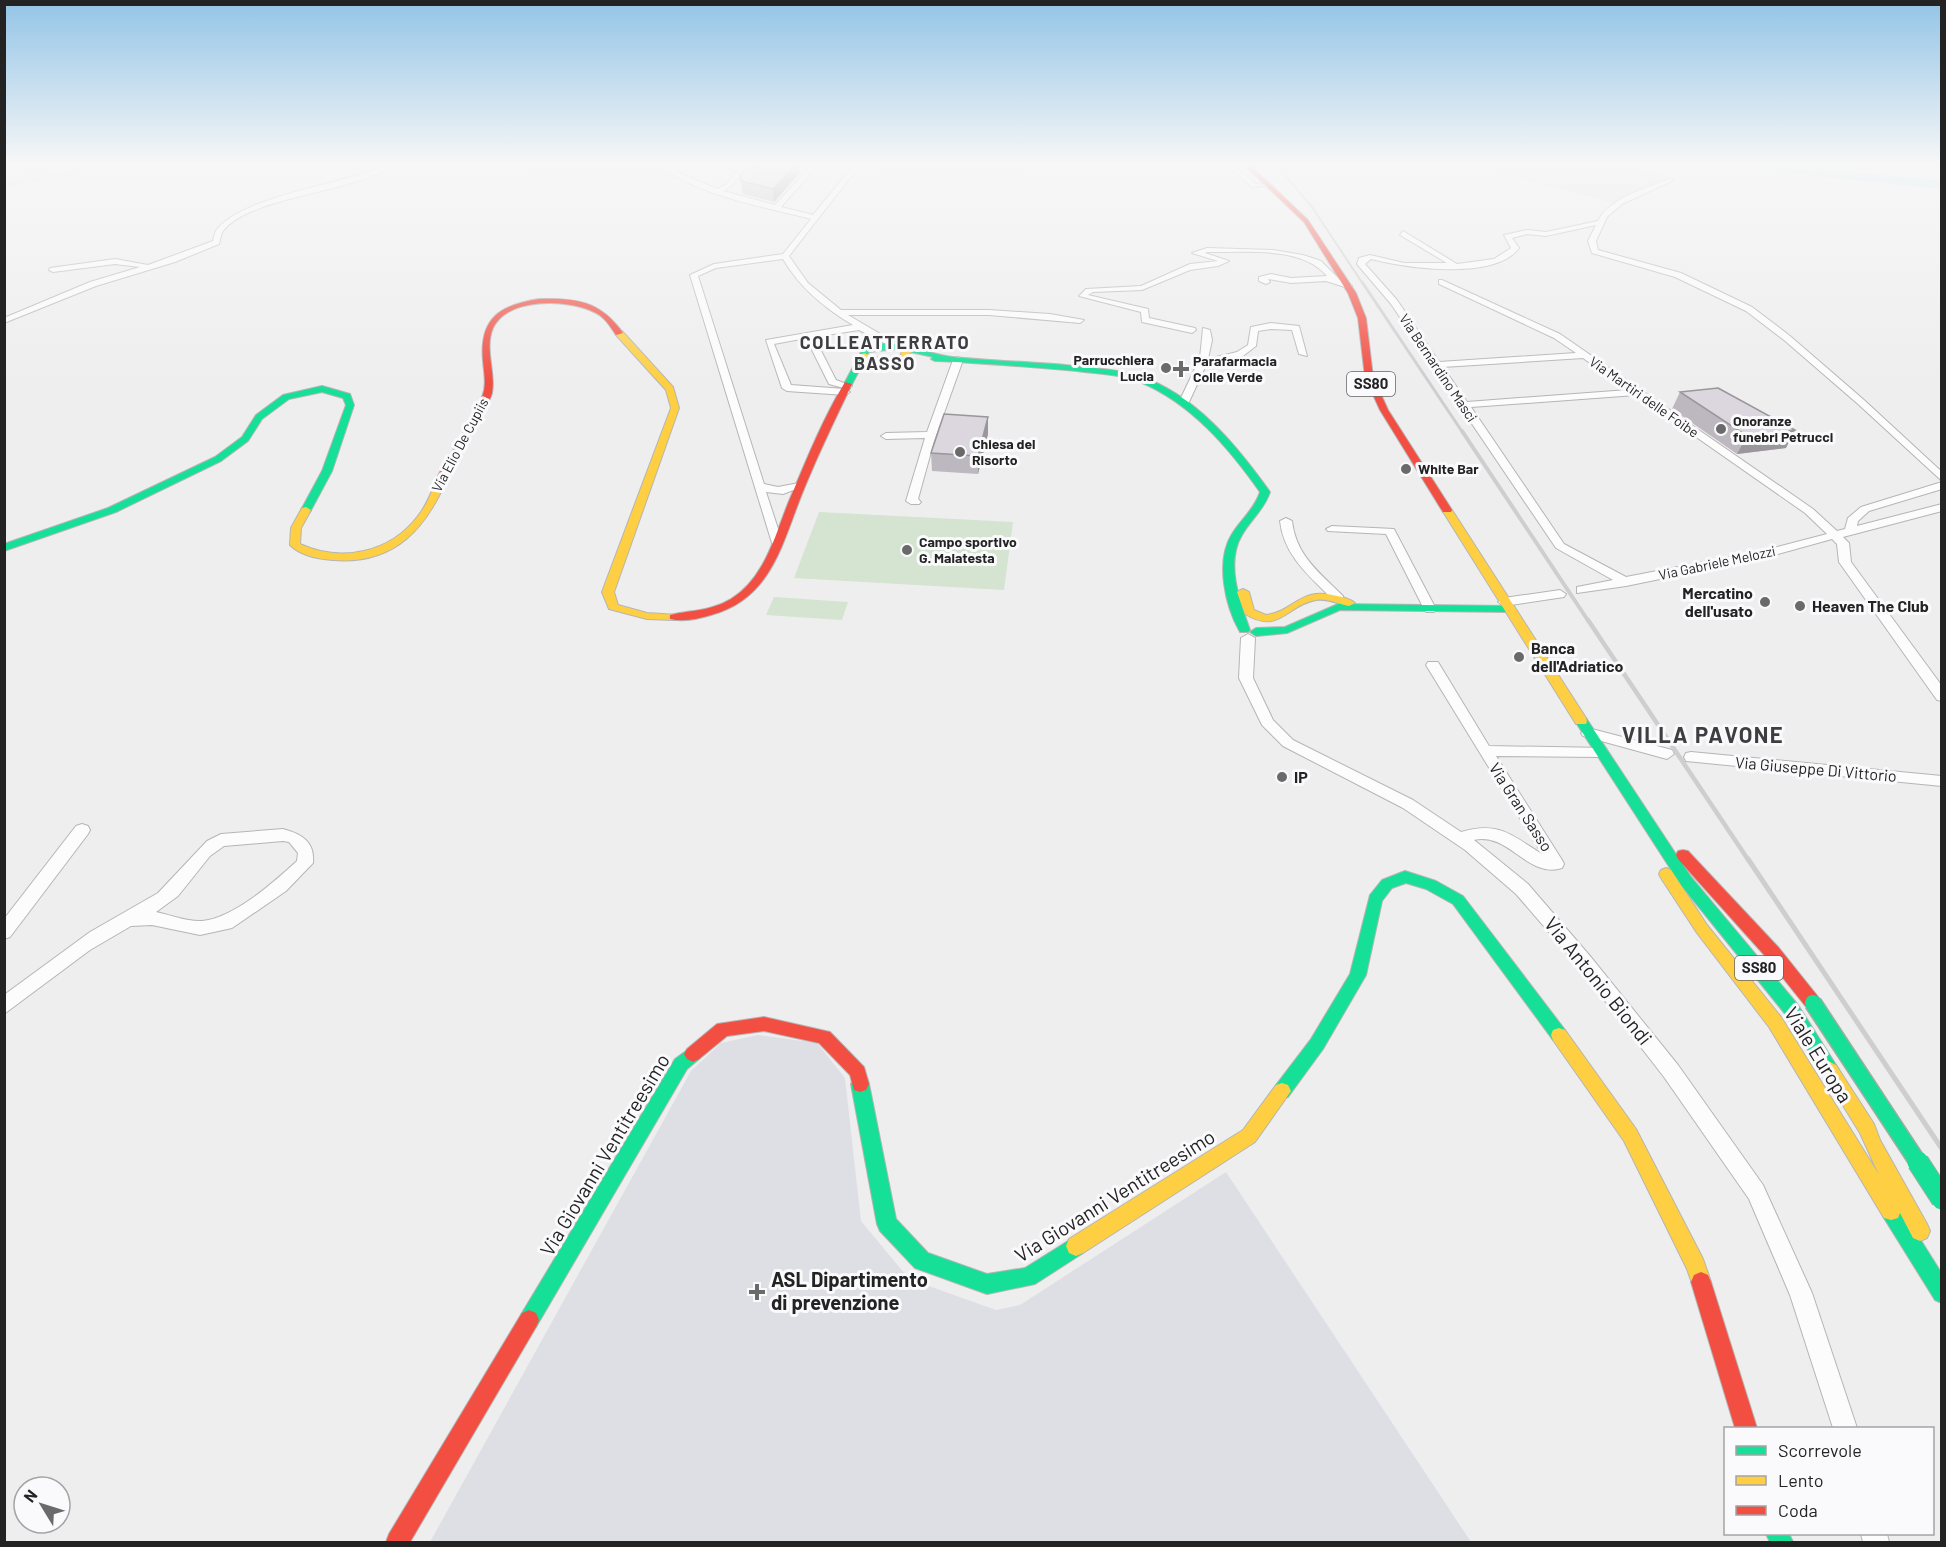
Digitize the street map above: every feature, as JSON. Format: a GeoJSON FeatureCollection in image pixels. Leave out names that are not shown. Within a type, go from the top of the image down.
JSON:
{"type":"FeatureCollection","features":[{"type":"Feature","properties":{"kind":"street"},"geometry":{"type":"LineString","coordinates":[[4,321],[93,284],[148,268],[216,242],[217,238]]}},
{"type":"Feature","properties":{"kind":"street"},"geometry":{"type":"LineString","coordinates":[[776,541],[694,275],[714,266],[785,256],[799,238]]}},
{"type":"Feature","properties":{"kind":"street","name":"SS80"},"geometry":{"type":"LineString","coordinates":[[1318,238],[1348,286],[1362,318],[1369,377],[1374,393],[1507,605]]}},
{"type":"Feature","properties":{"kind":"street"},"geometry":{"type":"LineString","coordinates":[[1411,238],[1456,266],[1510,256],[1515,248],[1509,238]]}},
{"type":"Feature","properties":{"kind":"street"},"geometry":{"type":"LineString","coordinates":[[1593,238],[1595,251],[1678,275],[1749,309],[1788,338],[1836,381],[1941,484],[1865,509],[1852,520],[1851,530]]}},
{"type":"Feature","properties":{"kind":"street"},"geometry":{"type":"LineString","coordinates":[[1192,330],[1145,320],[1145,311],[1083,296],[1086,291],[1094,289],[1143,288],[1169,279],[1188,268],[1217,265],[1225,261],[1200,257],[1196,253],[1207,250],[1299,256],[1319,262],[1333,280]]}},
{"type":"Feature","properties":{"kind":"street"},"geometry":{"type":"LineString","coordinates":[[785,256],[793,273],[838,313],[900,351]]}},
{"type":"Feature","properties":{"kind":"street","name":"Via Bernardino Masci"},"geometry":{"type":"LineString","coordinates":[[1456,266],[1404,265],[1370,258],[1362,260],[1361,264],[1394,302],[1560,546],[1626,582]]}},
{"type":"Feature","properties":{"kind":"street"},"geometry":{"type":"LineString","coordinates":[[53,270],[117,262],[143,264],[148,268]]}},
{"type":"Feature","properties":{"kind":"street"},"geometry":{"type":"LineString","coordinates":[[1266,282],[1262,279],[1271,276],[1286,280],[1320,277],[1348,286]]}},
{"type":"Feature","properties":{"kind":"street","name":"Via Martiri delle Foibe"},"geometry":{"type":"LineString","coordinates":[[1442,282],[1557,336],[1809,511],[1843,543],[1845,562],[1941,697]]}},
{"type":"Feature","properties":{"kind":"street","name":"Via Elio De Cupiis"},"geometry":{"type":"LineString","coordinates":[[4,548],[112,510],[177,480],[218,459],[245,439],[259,417],[272,404],[286,397],[322,389],[346,396],[350,405],[327,471],[296,528],[294,545],[305,554],[331,558],[355,557],[382,549],[419,523],[489,391],[487,341],[492,324],[506,312],[532,303],[553,301],[588,304],[600,311],[670,389],[675,408],[608,592],[613,607],[634,615],[673,617],[705,613],[733,603],[750,591],[763,573],[799,486],[867,351]]}},
{"type":"Feature","properties":{"kind":"street"},"geometry":{"type":"LineString","coordinates":[[838,313],[979,311],[1080,320]]}},
{"type":"Feature","properties":{"kind":"street"},"geometry":{"type":"LineString","coordinates":[[1203,363],[1240,354],[1252,346],[1254,329],[1271,326],[1296,328],[1304,354]]}},
{"type":"Feature","properties":{"kind":"street"},"geometry":{"type":"LineString","coordinates":[[860,328],[808,334],[769,342],[785,387],[847,388],[900,351]]}},
{"type":"Feature","properties":{"kind":"street"},"geometry":{"type":"LineString","coordinates":[[860,328],[872,361],[882,362]]}},
{"type":"Feature","properties":{"kind":"street"},"geometry":{"type":"LineString","coordinates":[[1184,402],[1203,363],[1209,342],[1206,330]]}},
{"type":"Feature","properties":{"kind":"street"},"geometry":{"type":"LineString","coordinates":[[808,334],[832,382],[847,388]]}},
{"type":"Feature","properties":{"kind":"street"},"geometry":{"type":"LineString","coordinates":[[867,351],[900,351],[954,360],[1034,364],[1118,374],[1144,381],[1184,402],[1254,475],[1265,492],[1261,510],[1239,530],[1229,552],[1235,605],[1250,633],[1287,630],[1338,607],[1430,609],[1507,605],[1560,594]]}},
{"type":"Feature","properties":{"kind":"street"},"geometry":{"type":"LineString","coordinates":[[1437,365],[1586,355]]}},
{"type":"Feature","properties":{"kind":"street"},"geometry":{"type":"LineString","coordinates":[[915,502],[912,501],[954,360]]}},
{"type":"Feature","properties":{"kind":"street"},"geometry":{"type":"LineString","coordinates":[[1463,405],[1638,392]]}},
{"type":"Feature","properties":{"kind":"street"},"geometry":{"type":"LineString","coordinates":[[886,436],[931,435]]}},
{"type":"Feature","properties":{"kind":"street"},"geometry":{"type":"LineString","coordinates":[[758,486],[769,491],[786,491],[799,486]]}},
{"type":"Feature","properties":{"kind":"street","name":"Via Gabriele Melozzi"},"geometry":{"type":"LineString","coordinates":[[1581,590],[1767,553],[1941,507]]}},
{"type":"Feature","properties":{"kind":"street"},"geometry":{"type":"LineString","coordinates":[[1286,521],[1286,534],[1301,563],[1339,599]]}},
{"type":"Feature","properties":{"kind":"street"},"geometry":{"type":"LineString","coordinates":[[1332,529],[1387,527],[1430,609]]}},
{"type":"Feature","properties":{"kind":"street"},"geometry":{"type":"LineString","coordinates":[[1229,552],[1242,574],[1247,608],[1251,614],[1261,619],[1277,619],[1314,597],[1339,599],[1367,608]]}},
{"type":"Feature","properties":{"kind":"street","name":"Viale Europa"},"geometry":{"type":"LineString","coordinates":[[1507,605],[1600,752],[1686,880],[1792,1010],[1868,1130],[1901,1165],[1941,1198]]}},
{"type":"Feature","properties":{"kind":"street","name":"Via Antonio Biondi"},"geometry":{"type":"LineString","coordinates":[[1250,633],[1246,678],[1267,722],[1288,743],[1408,804],[1459,838],[1522,889],[1584,961],[1671,1071],[1756,1192],[1801,1293],[1845,1427]]}},
{"type":"Feature","properties":{"kind":"street","name":"Via Gran Sasso"},"geometry":{"type":"LineString","coordinates":[[1432,665],[1556,864],[1542,861],[1506,837],[1487,831],[1475,831],[1459,838]]}},
{"type":"Feature","properties":{"kind":"street"},"geometry":{"type":"LineString","coordinates":[[1588,733],[1667,754]]}},
{"type":"Feature","properties":{"kind":"street","name":"Via Gran Sasso"},"geometry":{"type":"LineString","coordinates":[[1485,750],[1600,752]]}},
{"type":"Feature","properties":{"kind":"street","name":"Via Giuseppe Di Vittorio"},"geometry":{"type":"LineString","coordinates":[[1691,757],[1941,781]]}},
{"type":"Feature","properties":{"kind":"street","name":"Viale Europa"},"geometry":{"type":"LineString","coordinates":[[1642,812],[1773,952],[1813,1003],[1941,1198]]}},
{"type":"Feature","properties":{"kind":"street","name":"Viale Europa"},"geometry":{"type":"LineString","coordinates":[[1642,812],[1660,862],[1672,887],[1775,1022],[1941,1293]]}},
{"type":"Feature","properties":{"kind":"street"},"geometry":{"type":"LineString","coordinates":[[4,932],[82,830]]}},
{"type":"Feature","properties":{"kind":"street"},"geometry":{"type":"LineString","coordinates":[[4,1006],[96,937],[127,919],[162,899],[180,885],[203,853],[220,840],[284,835],[294,838],[306,850],[305,863],[280,886],[226,922],[200,928],[152,918],[127,919]]}},
{"type":"Feature","properties":{"kind":"street","name":"Via Giovanni Ventitreesimo"},"geometry":{"type":"LineString","coordinates":[[397,1542],[681,1064],[723,1029],[764,1024],[824,1037],[858,1072],[887,1224],[922,1261],[987,1284],[1028,1277],[1249,1136],[1317,1044],[1358,975],[1375,898],[1387,884],[1405,877],[1431,885],[1458,900],[1516,975],[1630,1135],[1696,1266],[1746,1427]]}},
{"type":"Feature","properties":{"kind":"street","name":"Viale Europa"},"geometry":{"type":"LineString","coordinates":[[1868,1130],[1872,1143],[1920,1231]]}},
{"type":"Feature","properties":{"kind":"street"},"geometry":{"type":"LineString","coordinates":[[1920,1231],[1934,1214]]}},
{"type":"Feature","properties":{"kind":"street","name":"SS80"},"geometry":{"type":"LineString","coordinates":[[1920,1231],[1924,1258],[1941,1284]]}},
{"type":"Feature","properties":{"kind":"shaded area","name":"ASL Dipartimento di prevenzione"},"geometry":{"type":"Polygon","coordinates":[[[758,1035],[817,1043],[845,1078],[861,1221],[909,1279],[996,1310],[1020,1305],[1226,1172],[1471,1542],[430,1542],[691,1071],[721,1043],[758,1035]]]}},
{"type":"Feature","properties":{"kind":"green space","name":"Campo sportivo G. Malatesta"},"geometry":{"type":"Polygon","coordinates":[[[819,512],[1013,522],[1004,590],[794,578],[819,512]]]}},
{"type":"Feature","properties":{"kind":"green space"},"geometry":{"type":"Polygon","coordinates":[[[774,597],[848,602],[842,620],[766,615],[774,597]]]}},
{"type":"Feature","properties":{"kind":"building"},"geometry":{"type":"Polygon","coordinates":[[[1718,388],[1795,430],[1747,436],[1680,392],[1718,388]]]}},
{"type":"Feature","properties":{"kind":"building"},"geometry":{"type":"Polygon","coordinates":[[[944,414],[988,417],[978,456],[931,453],[944,414]]]}},
{"type":"Feature","properties":{"kind":"railway"},"geometry":{"type":"LineString","coordinates":[[1333,238],[1363,284]]}},
{"type":"Feature","properties":{"kind":"railway"},"geometry":{"type":"LineString","coordinates":[[1362,282],[1463,433]]}},
{"type":"Feature","properties":{"kind":"railway"},"geometry":{"type":"LineString","coordinates":[[1462,431],[1589,622]]}},
{"type":"Feature","properties":{"kind":"railway"},"geometry":{"type":"LineString","coordinates":[[1588,620],[1749,861]]}},
{"type":"Feature","properties":{"kind":"railway"},"geometry":{"type":"LineString","coordinates":[[1748,859],[1942,1149]]}},
{"type":"Feature","properties":{"kind":"traffic: fast"},"geometry":{"type":"LineString","coordinates":[[848,384],[866,350],[876,347],[897,346],[949,359]]}},
{"type":"Feature","properties":{"kind":"traffic: fast"},"geometry":{"type":"LineString","coordinates":[[935,359],[1024,363],[1120,374],[1137,378],[1163,390],[1197,414],[1227,443],[1265,492],[1257,510],[1237,534],[1229,556],[1230,582],[1244,630]]}},
{"type":"Feature","properties":{"kind":"traffic: fast"},"geometry":{"type":"LineString","coordinates":[[4,548],[112,510],[218,459],[245,439],[259,417],[286,397],[322,389],[347,396],[350,405],[327,471],[306,510]]}},
{"type":"Feature","properties":{"kind":"traffic: fast"},"geometry":{"type":"LineString","coordinates":[[1256,632],[1287,630],[1338,607],[1509,609]]}},
{"type":"Feature","properties":{"kind":"traffic: fast"},"geometry":{"type":"LineString","coordinates":[[1581,721],[1686,881],[1792,1010],[1830,1070]]}},
{"type":"Feature","properties":{"kind":"traffic: fast"},"geometry":{"type":"LineString","coordinates":[[1282,1091],[1317,1044],[1358,975],[1375,899],[1387,884],[1405,877],[1431,885],[1458,900],[1559,1035]]}},
{"type":"Feature","properties":{"kind":"traffic: fast"},"geometry":{"type":"LineString","coordinates":[[1813,1003],[1942,1199]]}},
{"type":"Feature","properties":{"kind":"traffic: fast"},"geometry":{"type":"LineString","coordinates":[[529,1320],[681,1064],[693,1054]]}},
{"type":"Feature","properties":{"kind":"traffic: fast"},"geometry":{"type":"LineString","coordinates":[[860,1084],[887,1224],[922,1261],[987,1284],[1028,1277],[1076,1246]]}},
{"type":"Feature","properties":{"kind":"traffic: fast"},"geometry":{"type":"LineString","coordinates":[[1891,1211],[1942,1293]]}},
{"type":"Feature","properties":{"kind":"traffic: fast"},"geometry":{"type":"LineString","coordinates":[[1778,1535],[1781,1542]]}},
{"type":"Feature","properties":{"kind":"traffic: slow"},"geometry":{"type":"LineString","coordinates":[[619,333],[670,389],[675,408],[608,592],[613,607],[647,616],[674,617]]}},
{"type":"Feature","properties":{"kind":"traffic: slow"},"geometry":{"type":"LineString","coordinates":[[864,355],[878,362],[888,362],[904,357],[907,352],[905,349]]}},
{"type":"Feature","properties":{"kind":"traffic: slow"},"geometry":{"type":"LineString","coordinates":[[306,510],[296,528],[295,545],[326,557],[343,558],[376,552],[391,545],[418,523],[430,506],[444,474]]}},
{"type":"Feature","properties":{"kind":"traffic: slow"},"geometry":{"type":"LineString","coordinates":[[1447,510],[1581,721]]}},
{"type":"Feature","properties":{"kind":"traffic: slow"},"geometry":{"type":"LineString","coordinates":[[1243,592],[1249,612],[1266,619],[1274,618],[1304,600],[1317,596],[1349,603]]}},
{"type":"Feature","properties":{"kind":"traffic: slow"},"geometry":{"type":"LineString","coordinates":[[1666,874],[1702,929],[1775,1022],[1891,1211]]}},
{"type":"Feature","properties":{"kind":"traffic: slow"},"geometry":{"type":"LineString","coordinates":[[1559,1035],[1630,1135],[1696,1266],[1701,1282]]}},
{"type":"Feature","properties":{"kind":"traffic: slow"},"geometry":{"type":"LineString","coordinates":[[1830,1070],[1868,1130],[1872,1143],[1920,1231]]}},
{"type":"Feature","properties":{"kind":"traffic: slow"},"geometry":{"type":"LineString","coordinates":[[1076,1246],[1249,1136],[1282,1091]]}},
{"type":"Feature","properties":{"kind":"traffic: jam"},"geometry":{"type":"LineString","coordinates":[[1317,238],[1352,293],[1362,318],[1369,377],[1384,410],[1447,510]]}},
{"type":"Feature","properties":{"kind":"traffic: jam"},"geometry":{"type":"LineString","coordinates":[[444,474],[487,396],[489,379],[487,335],[498,317],[509,309],[523,304],[539,301],[571,302],[600,312],[619,333]]}},
{"type":"Feature","properties":{"kind":"traffic: jam"},"geometry":{"type":"LineString","coordinates":[[674,617],[695,615],[725,607],[742,597],[758,580],[772,557],[802,482],[848,384]]}},
{"type":"Feature","properties":{"kind":"traffic: jam"},"geometry":{"type":"LineString","coordinates":[[1683,855],[1773,953],[1813,1003]]}},
{"type":"Feature","properties":{"kind":"traffic: jam"},"geometry":{"type":"LineString","coordinates":[[693,1054],[723,1029],[764,1024],[824,1037],[858,1072],[860,1084]]}},
{"type":"Feature","properties":{"kind":"traffic: jam"},"geometry":{"type":"LineString","coordinates":[[1701,1282],[1746,1427]]}},
{"type":"Feature","properties":{"kind":"traffic: jam"},"geometry":{"type":"LineString","coordinates":[[397,1542],[529,1320]]}},
{"type":"Feature","properties":{"kind":"place","name":"Parrucchiera Lucia"},"geometry":{"type":"Point","coordinates":[1166,368]}},
{"type":"Feature","properties":{"kind":"place","name":"Parafarmacia Colle Verde"},"geometry":{"type":"Point","coordinates":[1181,369]}},
{"type":"Feature","properties":{"kind":"place","name":"Onoranze funebri Petrucci"},"geometry":{"type":"Point","coordinates":[1721,429]}},
{"type":"Feature","properties":{"kind":"place","name":"Chiesa del Risorto"},"geometry":{"type":"Point","coordinates":[960,452]}},
{"type":"Feature","properties":{"kind":"place","name":"White Bar"},"geometry":{"type":"Point","coordinates":[1406,469]}},
{"type":"Feature","properties":{"kind":"place","name":"Campo sportivo G. Malatesta"},"geometry":{"type":"Point","coordinates":[907,550]}},
{"type":"Feature","properties":{"kind":"place","name":"Mercatino dell'usato"},"geometry":{"type":"Point","coordinates":[1765,602]}},
{"type":"Feature","properties":{"kind":"place","name":"Heaven The Club"},"geometry":{"type":"Point","coordinates":[1800,606]}},
{"type":"Feature","properties":{"kind":"place","name":"Banca dell'Adriatico"},"geometry":{"type":"Point","coordinates":[1519,657]}},
{"type":"Feature","properties":{"kind":"place","name":"IP"},"geometry":{"type":"Point","coordinates":[1282,777]}},
{"type":"Feature","properties":{"kind":"place","name":"ASL Dipartimento di prevenzione"},"geometry":{"type":"Point","coordinates":[757,1292]}},
{"type":"Feature","properties":{"kind":"district","name":"COLLEATTERRATO BASSO"},"geometry":{"type":"Point","coordinates":[885,353]}},
{"type":"Feature","properties":{"kind":"district","name":"VILLA PAVONE"},"geometry":{"type":"Point","coordinates":[1703,735]}}]}
